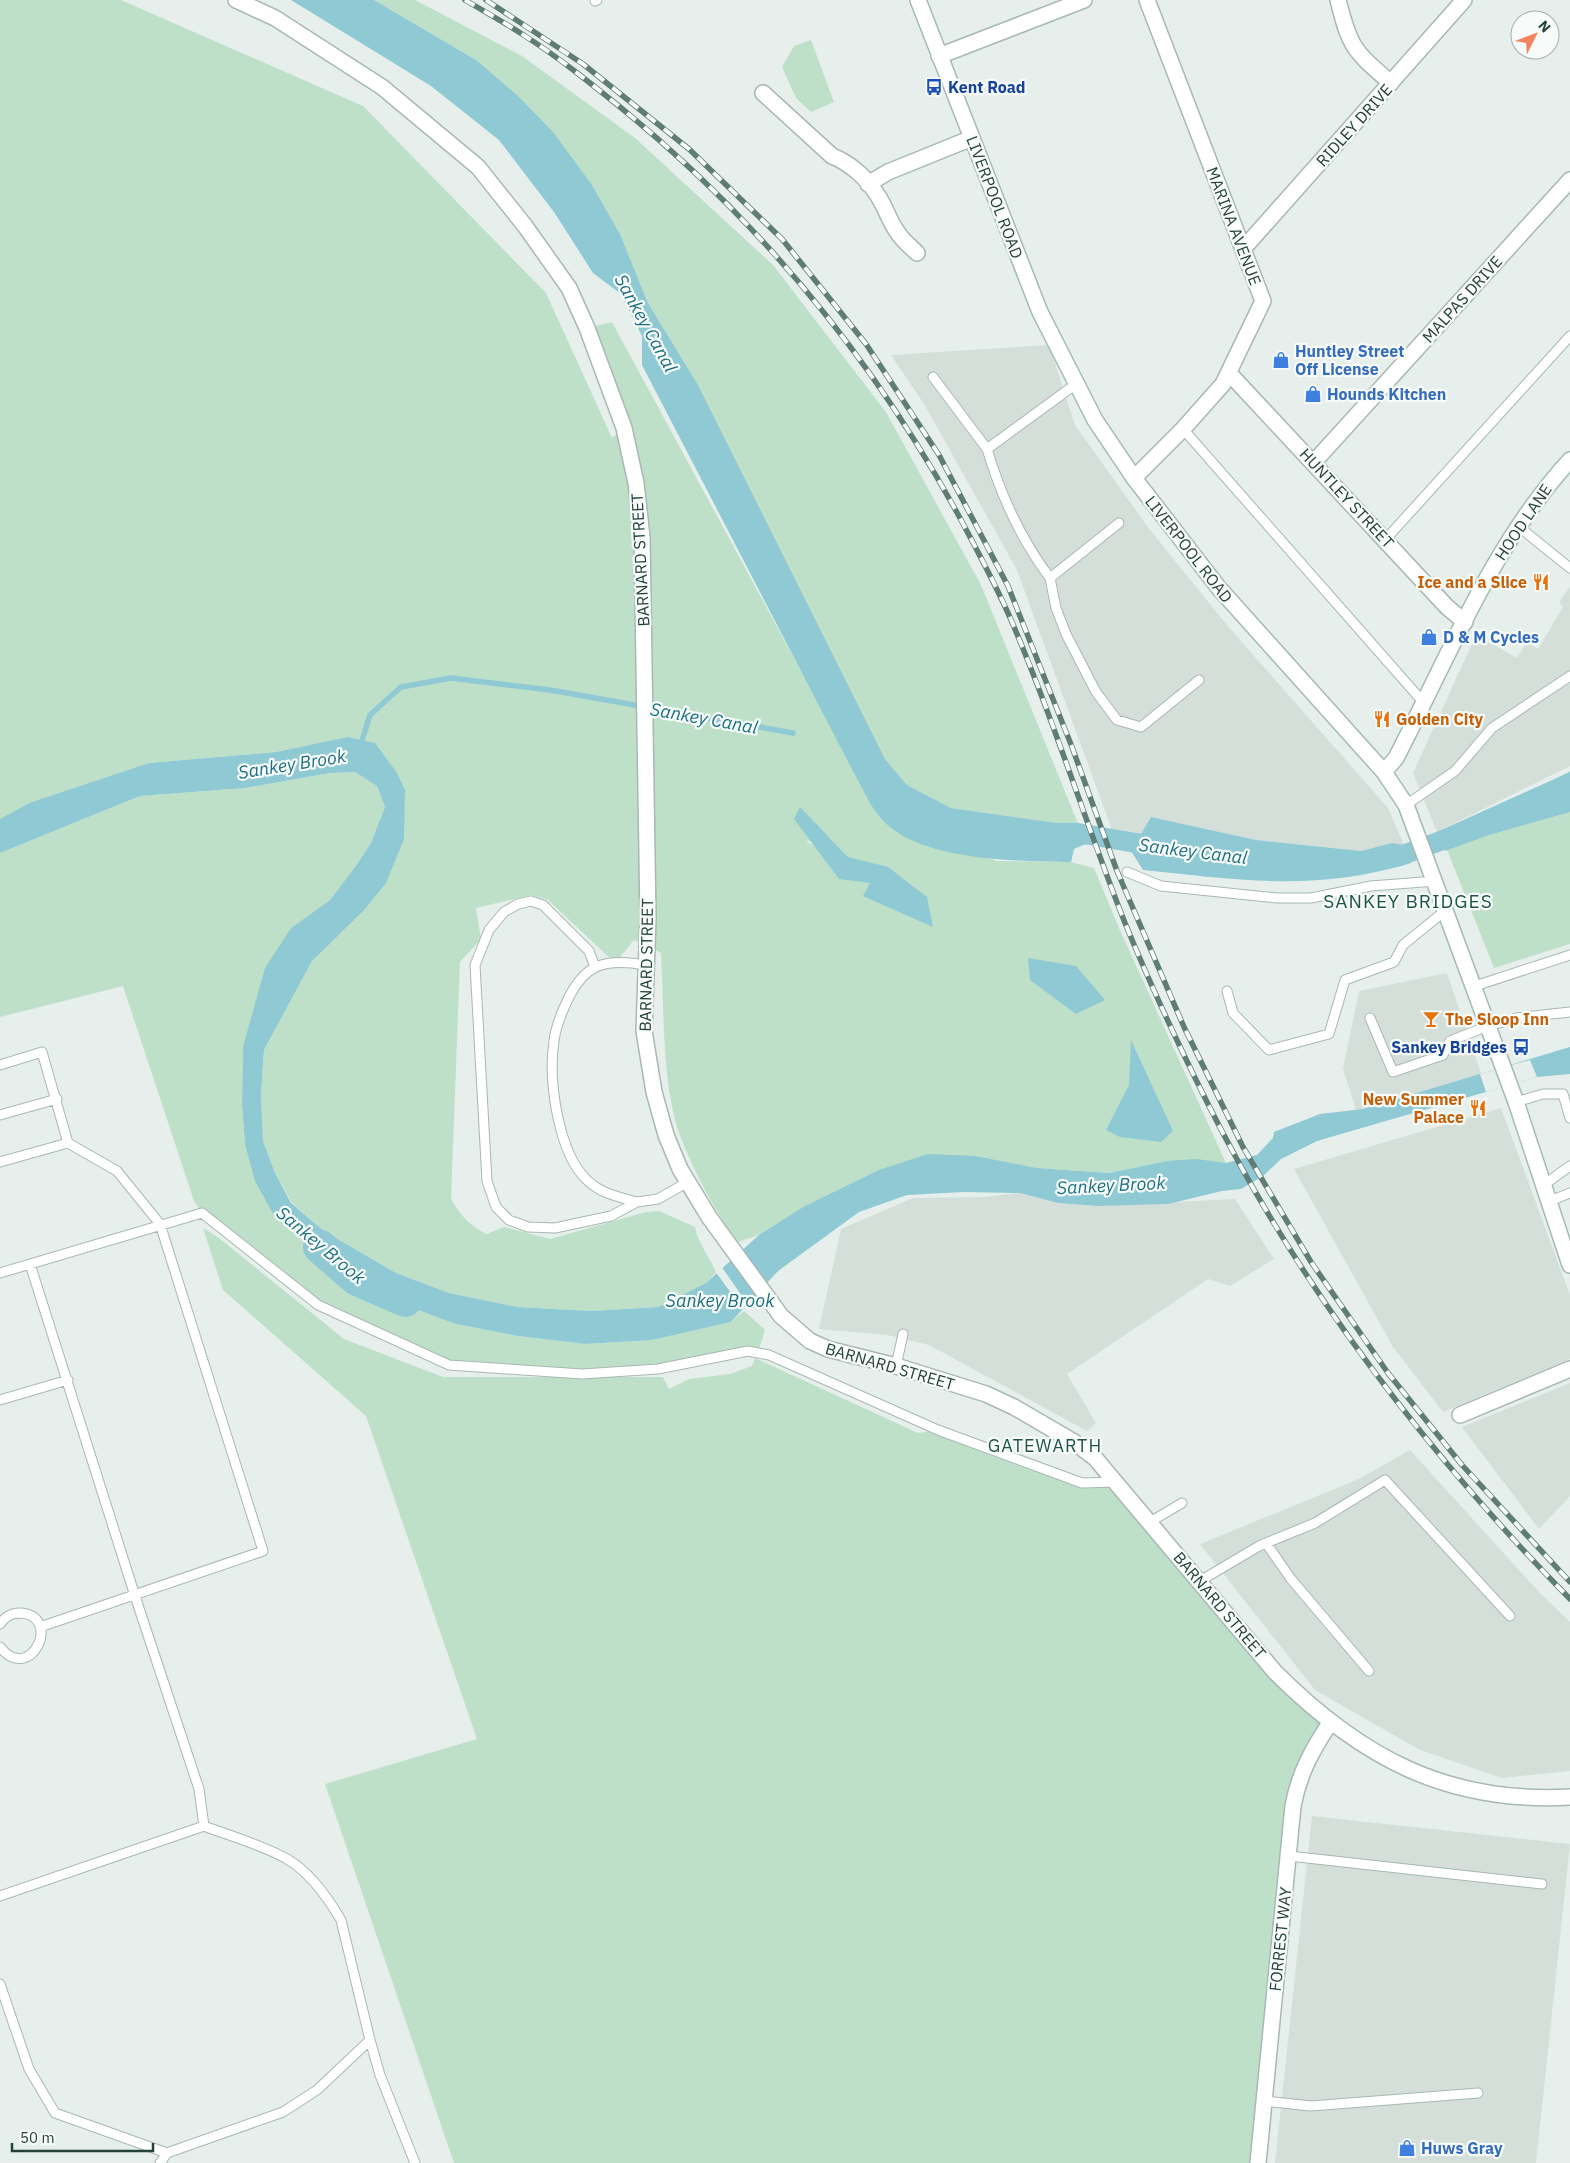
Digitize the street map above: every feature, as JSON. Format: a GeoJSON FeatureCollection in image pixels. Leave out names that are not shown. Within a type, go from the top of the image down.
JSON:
{"type":"FeatureCollection","features":[{"type":"Feature","properties":{"kind":"street","name":"BARNARD STREET"},"geometry":{"type":"LineString","coordinates":[[236,0],[275,18],[382,87],[478,168],[569,288],[587,328],[624,428],[636,483],[642,537],[646,691],[648,918],[644,1031],[654,1092],[666,1135],[680,1169],[709,1217],[781,1316],[810,1341],[828,1349],[896,1366],[986,1394],[1014,1407],[1074,1442],[1095,1458],[1116,1482],[1275,1672],[1330,1723],[1376,1753],[1404,1767],[1444,1782],[1482,1792],[1523,1798],[1570,1797]]}},
{"type":"Feature","properties":{"kind":"street","name":"LIVERPOOL ROAD"},"geometry":{"type":"LineString","coordinates":[[918,0],[1040,312],[1095,420],[1134,478],[1241,615],[1384,772],[1406,805],[1475,986],[1545,1184],[1570,1265]]}},
{"type":"Feature","properties":{"kind":"street"},"geometry":{"type":"LineString","coordinates":[[940,56],[1084,0]]}},
{"type":"Feature","properties":{"kind":"street","name":"MARINA AVENUE"},"geometry":{"type":"LineString","coordinates":[[1134,478],[1216,393],[1230,373],[1263,301],[1147,0]]}},
{"type":"Feature","properties":{"kind":"street"},"geometry":{"type":"LineString","coordinates":[[1338,0],[1346,33],[1353,47],[1362,58],[1391,83]]}},
{"type":"Feature","properties":{"kind":"street","name":"RIDLEY DRIVE"},"geometry":{"type":"LineString","coordinates":[[1243,249],[1464,0]]}},
{"type":"Feature","properties":{"kind":"street"},"geometry":{"type":"LineString","coordinates":[[763,93],[832,156],[846,162],[868,184],[878,196],[886,215],[899,236],[917,252]]}},
{"type":"Feature","properties":{"kind":"street"},"geometry":{"type":"LineString","coordinates":[[868,184],[888,172],[972,138]]}},
{"type":"Feature","properties":{"kind":"street","name":"MALPAS DRIVE"},"geometry":{"type":"LineString","coordinates":[[1314,462],[1570,180]]}},
{"type":"Feature","properties":{"kind":"street","name":"HUNTLEY STREET"},"geometry":{"type":"LineString","coordinates":[[1230,373],[1447,607],[1465,622]]}},
{"type":"Feature","properties":{"kind":"street","name":"HOOD LANE"},"geometry":{"type":"LineString","coordinates":[[1384,772],[1396,758],[1504,546],[1549,482],[1570,460]]}},
{"type":"Feature","properties":{"kind":"street"},"geometry":{"type":"LineString","coordinates":[[1460,1415],[1570,1369]]}},
{"type":"Feature","properties":{"kind":"street","name":"FORREST WAY"},"geometry":{"type":"LineString","coordinates":[[1258,2163],[1297,1787],[1310,1754],[1330,1723]]}},
{"type":"Feature","properties":{"kind":"lane"},"geometry":{"type":"LineString","coordinates":[[1385,540],[1570,336]]}},
{"type":"Feature","properties":{"kind":"lane"},"geometry":{"type":"LineString","coordinates":[[933,377],[987,448],[995,476],[1015,525],[1050,578],[1056,608],[1078,659],[1096,692],[1118,720],[1141,727],[1198,680]]}},
{"type":"Feature","properties":{"kind":"lane"},"geometry":{"type":"LineString","coordinates":[[987,448],[1076,384]]}},
{"type":"Feature","properties":{"kind":"lane"},"geometry":{"type":"LineString","coordinates":[[1183,429],[1424,703]]}},
{"type":"Feature","properties":{"kind":"lane"},"geometry":{"type":"LineString","coordinates":[[1050,578],[1119,523]]}},
{"type":"Feature","properties":{"kind":"lane"},"geometry":{"type":"LineString","coordinates":[[1518,526],[1570,568]]}},
{"type":"Feature","properties":{"kind":"lane"},"geometry":{"type":"LineString","coordinates":[[1406,805],[1455,771],[1492,728],[1570,676]]}},
{"type":"Feature","properties":{"kind":"lane"},"geometry":{"type":"LineString","coordinates":[[1127,872],[1161,886],[1277,898],[1310,898],[1371,886],[1436,881]]}},
{"type":"Feature","properties":{"kind":"lane"},"geometry":{"type":"LineString","coordinates":[[595,967],[589,951],[543,906],[531,901],[518,904],[504,912],[489,930],[475,965],[487,1181],[496,1206],[508,1220],[528,1227],[555,1228],[611,1216],[637,1202],[658,1199],[688,1182]]}},
{"type":"Feature","properties":{"kind":"lane"},"geometry":{"type":"LineString","coordinates":[[1227,991],[1233,1014],[1269,1050],[1328,1034],[1345,980],[1394,962],[1403,945],[1446,910]]}},
{"type":"Feature","properties":{"kind":"lane"},"geometry":{"type":"LineString","coordinates":[[1475,986],[1570,955]]}},
{"type":"Feature","properties":{"kind":"lane"},"geometry":{"type":"LineString","coordinates":[[637,1202],[604,1193],[587,1181],[573,1161],[562,1137],[553,1084],[553,1041],[561,1013],[574,988],[583,976],[595,967],[615,962],[645,965]]}},
{"type":"Feature","properties":{"kind":"lane"},"geometry":{"type":"LineString","coordinates":[[1370,1018],[1393,1072],[1444,1055],[1450,1041],[1488,1026],[1516,1018],[1570,1012]]}},
{"type":"Feature","properties":{"kind":"lane"},"geometry":{"type":"LineString","coordinates":[[0,1065],[42,1052],[57,1099],[68,1143],[117,1172],[160,1224],[263,1551],[40,1627]]}},
{"type":"Feature","properties":{"kind":"lane"},"geometry":{"type":"LineString","coordinates":[[1516,1102],[1544,1094],[1563,1094],[1570,1118]]}},
{"type":"Feature","properties":{"kind":"lane"},"geometry":{"type":"LineString","coordinates":[[0,1115],[57,1099]]}},
{"type":"Feature","properties":{"kind":"lane"},"geometry":{"type":"LineString","coordinates":[[0,1162],[68,1143]]}},
{"type":"Feature","properties":{"kind":"lane"},"geometry":{"type":"LineString","coordinates":[[1545,1184],[1570,1166]]}},
{"type":"Feature","properties":{"kind":"lane"},"geometry":{"type":"LineString","coordinates":[[1550,1201],[1570,1193]]}},
{"type":"Feature","properties":{"kind":"lane"},"geometry":{"type":"LineString","coordinates":[[0,1273],[202,1213],[318,1305],[448,1365],[582,1374],[658,1369],[748,1351],[758,1352],[769,1355],[938,1430],[1082,1483],[1116,1482]]}},
{"type":"Feature","properties":{"kind":"lane"},"geometry":{"type":"LineString","coordinates":[[30,1264],[135,1596],[199,1789],[204,1826]]}},
{"type":"Feature","properties":{"kind":"lane"},"geometry":{"type":"LineString","coordinates":[[896,1366],[903,1334]]}},
{"type":"Feature","properties":{"kind":"lane"},"geometry":{"type":"LineString","coordinates":[[0,1400],[68,1380]]}},
{"type":"Feature","properties":{"kind":"lane"},"geometry":{"type":"LineString","coordinates":[[1200,1581],[1266,1543],[1315,1523],[1385,1480],[1510,1616]]}},
{"type":"Feature","properties":{"kind":"lane"},"geometry":{"type":"LineString","coordinates":[[1150,1522],[1182,1503]]}},
{"type":"Feature","properties":{"kind":"lane"},"geometry":{"type":"LineString","coordinates":[[1266,1543],[1291,1579],[1369,1671]]}},
{"type":"Feature","properties":{"kind":"lane"},"geometry":{"type":"LineString","coordinates":[[0,1624],[8,1616],[23,1614],[30,1616],[40,1627],[41,1641],[38,1648],[27,1657],[12,1657],[0,1647]]}},
{"type":"Feature","properties":{"kind":"lane"},"geometry":{"type":"LineString","coordinates":[[0,1896],[204,1826],[288,1859],[310,1877],[331,1903],[341,1920],[380,2075],[415,2163]]}},
{"type":"Feature","properties":{"kind":"lane"},"geometry":{"type":"LineString","coordinates":[[1289,1856],[1542,1884]]}},
{"type":"Feature","properties":{"kind":"lane"},"geometry":{"type":"LineString","coordinates":[[0,1984],[29,2069],[55,2113],[168,2153]]}},
{"type":"Feature","properties":{"kind":"lane"},"geometry":{"type":"LineString","coordinates":[[160,2163],[168,2153],[283,2112],[317,2090],[370,2040]]}},
{"type":"Feature","properties":{"kind":"lane"},"geometry":{"type":"LineString","coordinates":[[1264,2101],[1311,2106],[1478,2093]]}},
{"type":"Feature","properties":{"kind":"shaded area"},"geometry":{"type":"Polygon","coordinates":[[[1049,345],[1075,425],[1150,530],[1227,625],[1388,808],[1404,845],[1392,843],[1361,851],[1256,840],[1151,817],[1141,834],[1112,830],[1017,570],[924,404],[891,355],[1049,345]]]}},
{"type":"Feature","properties":{"kind":"shaded area"},"geometry":{"type":"Polygon","coordinates":[[[1570,587],[1570,766],[1437,832],[1413,773],[1476,635],[1517,658],[1527,642],[1538,649],[1563,607],[1559,602],[1570,587]]]}},
{"type":"Feature","properties":{"kind":"shaded area"},"geometry":{"type":"Polygon","coordinates":[[[1447,973],[1484,1082],[1357,1113],[1343,1069],[1359,991],[1447,973]]]}},
{"type":"Feature","properties":{"kind":"shaded area"},"geometry":{"type":"Polygon","coordinates":[[[1501,1108],[1570,1295],[1570,1359],[1443,1412],[1393,1347],[1294,1169],[1501,1108]]]}},
{"type":"Feature","properties":{"kind":"shaded area"},"geometry":{"type":"Polygon","coordinates":[[[1020,1193],[1058,1203],[1098,1206],[1235,1199],[1274,1259],[1230,1286],[1208,1279],[1067,1374],[1096,1423],[1087,1431],[929,1345],[887,1335],[819,1329],[841,1229],[913,1198],[983,1197],[1020,1193]]]}},
{"type":"Feature","properties":{"kind":"shaded area"},"geometry":{"type":"Polygon","coordinates":[[[1570,1383],[1570,1496],[1539,1529],[1462,1427],[1570,1383]]]}},
{"type":"Feature","properties":{"kind":"shaded area"},"geometry":{"type":"Polygon","coordinates":[[[1410,1450],[1539,1592],[1570,1622],[1570,1771],[1502,1778],[1420,1750],[1315,1690],[1200,1544],[1359,1479],[1410,1450]]]}},
{"type":"Feature","properties":{"kind":"shaded area"},"geometry":{"type":"Polygon","coordinates":[[[1312,1816],[1570,1844],[1536,2163],[1275,2163],[1312,1816]]]}},
{"type":"Feature","properties":{"kind":"green space"},"geometry":{"type":"Polygon","coordinates":[[[0,0],[121,0],[363,106],[546,293],[612,438],[624,428],[587,328],[612,322],[880,817],[997,861],[1071,862],[1094,868],[1119,928],[1226,1163],[1167,1161],[1109,1173],[1037,1168],[976,1156],[803,1207],[759,1235],[738,1242],[720,1216],[701,1182],[684,1146],[674,1116],[665,1055],[661,953],[634,940],[615,963],[548,900],[532,895],[476,908],[481,939],[460,962],[451,1199],[466,1220],[487,1234],[504,1227],[550,1239],[646,1212],[659,1211],[695,1227],[716,1272],[706,1283],[658,1307],[590,1311],[518,1307],[449,1293],[396,1273],[324,1231],[292,1203],[275,1173],[263,1141],[261,1095],[264,1050],[312,961],[334,937],[405,790],[347,737],[276,752],[149,763],[29,803],[0,819],[0,0]],[[827,835],[806,842],[847,857],[827,835]]]}},
{"type":"Feature","properties":{"kind":"green space"},"geometry":{"type":"Polygon","coordinates":[[[374,0],[415,0],[522,56],[635,138],[773,265],[886,412],[981,585],[1079,826],[951,808],[907,785],[885,759],[697,383],[648,303],[620,234],[592,185],[476,60],[374,0]]]}},
{"type":"Feature","properties":{"kind":"green space"},"geometry":{"type":"Polygon","coordinates":[[[811,40],[834,102],[811,112],[796,98],[782,67],[794,46],[811,40]]]}},
{"type":"Feature","properties":{"kind":"green space"},"geometry":{"type":"Polygon","coordinates":[[[1570,771],[1570,944],[1494,968],[1442,837],[1570,771]]]}},
{"type":"Feature","properties":{"kind":"green space"},"geometry":{"type":"Polygon","coordinates":[[[355,772],[377,786],[385,807],[371,843],[330,900],[291,928],[243,1047],[242,1104],[245,1144],[272,1212],[456,1324],[518,1336],[587,1344],[652,1340],[731,1322],[744,1311],[765,1330],[758,1352],[658,1369],[583,1374],[449,1365],[318,1305],[202,1213],[194,1201],[123,986],[0,1017],[0,853],[140,796],[245,788],[330,773],[355,772]]]}},
{"type":"Feature","properties":{"kind":"green space"},"geometry":{"type":"Polygon","coordinates":[[[203,1228],[219,1238],[344,1339],[443,1377],[663,1377],[669,1389],[689,1379],[730,1374],[752,1366],[755,1358],[918,1433],[938,1430],[1082,1483],[1116,1482],[1330,1723],[1303,1771],[1258,2163],[454,2163],[325,1784],[477,1739],[366,1416],[223,1290],[203,1228]]]}},
{"type":"Feature","properties":{"kind":"water"},"geometry":{"type":"Polygon","coordinates":[[[291,0],[374,0],[476,60],[518,96],[553,132],[592,185],[620,234],[648,303],[697,383],[885,759],[907,785],[951,808],[1079,826],[1086,844],[1074,849],[1071,862],[996,859],[942,851],[917,842],[895,831],[879,816],[854,773],[642,365],[642,336],[621,294],[593,273],[554,212],[499,140],[431,86],[291,0]]]}},
{"type":"Feature","properties":{"kind":"water","name":"Sankey Brook"},"geometry":{"type":"Polygon","coordinates":[[[347,737],[375,743],[397,773],[405,790],[404,839],[386,883],[364,910],[312,961],[264,1050],[261,1095],[263,1141],[275,1173],[291,1203],[324,1231],[396,1273],[449,1293],[518,1307],[590,1311],[658,1307],[706,1283],[759,1235],[803,1207],[879,1170],[928,1154],[976,1156],[1037,1168],[1109,1173],[1167,1161],[1196,1159],[1226,1163],[1257,1155],[1273,1138],[1274,1132],[1320,1114],[1363,1109],[1570,1047],[1570,1074],[1537,1077],[1317,1141],[1281,1159],[1263,1176],[1241,1189],[1222,1191],[1168,1204],[1098,1206],[1058,1203],[1020,1193],[964,1192],[907,1195],[859,1212],[778,1271],[731,1322],[652,1340],[586,1344],[518,1336],[456,1324],[397,1302],[330,1263],[272,1212],[255,1181],[245,1144],[242,1104],[243,1047],[265,968],[291,928],[330,900],[371,843],[385,807],[377,786],[355,772],[330,773],[245,788],[140,796],[0,853],[0,819],[29,803],[149,763],[276,752],[347,737]]]}},
{"type":"Feature","properties":{"kind":"water"},"geometry":{"type":"Polygon","coordinates":[[[1570,772],[1570,812],[1489,835],[1445,851],[1437,832],[1570,772]]]}},
{"type":"Feature","properties":{"kind":"water"},"geometry":{"type":"Polygon","coordinates":[[[800,807],[848,857],[888,867],[927,897],[933,927],[863,896],[870,883],[839,879],[794,819],[800,807]]]}},
{"type":"Feature","properties":{"kind":"water"},"geometry":{"type":"Polygon","coordinates":[[[1151,817],[1256,840],[1361,851],[1392,843],[1404,845],[1411,863],[1343,878],[1310,881],[1245,880],[1143,870],[1131,851],[1118,849],[1112,830],[1141,834],[1151,817]]]}},
{"type":"Feature","properties":{"kind":"water"},"geometry":{"type":"Polygon","coordinates":[[[1028,958],[1076,966],[1105,1000],[1076,1014],[1030,980],[1028,958]]]}},
{"type":"Feature","properties":{"kind":"water"},"geometry":{"type":"Polygon","coordinates":[[[1131,1040],[1173,1131],[1161,1142],[1120,1137],[1106,1130],[1129,1085],[1131,1040]]]}},
{"type":"Feature","properties":{"kind":"pier"},"geometry":{"type":"Polygon","coordinates":[[[1530,1060],[1537,1077],[1486,1092],[1480,1074],[1530,1060]]]}},
{"type":"Feature","properties":{"kind":"pier"},"geometry":{"type":"Polygon","coordinates":[[[721,1266],[749,1306],[744,1311],[715,1271],[721,1266]]]}},
{"type":"Feature","properties":{"kind":"waterway","name":"Sankey Canal"},"geometry":{"type":"LineString","coordinates":[[360,747],[370,715],[401,687],[451,678],[550,690],[793,733]]}},
{"type":"Feature","properties":{"kind":"waterway","name":"Sankey Canal"},"geometry":{"type":"LineString","coordinates":[[1380,859],[1400,856],[1467,831]]}},
{"type":"Feature","properties":{"kind":"waterway","name":"Sankey Canal"},"geometry":{"type":"LineString","coordinates":[[1056,833],[1078,833],[1141,844]]}},
{"type":"Feature","properties":{"kind":"waterway","name":"Sankey Brook"},"geometry":{"type":"LineString","coordinates":[[320,1247],[357,1279],[405,1300]]}},
{"type":"Feature","properties":{"kind":"railway"},"geometry":{"type":"LineString","coordinates":[[465,0],[537,44],[585,79],[671,151],[720,197],[766,245],[810,296],[852,349],[890,403],[960,518],[1011,619],[1032,670],[1125,923],[1186,1059],[1244,1172],[1283,1238],[1325,1303],[1416,1426],[1466,1486],[1570,1599]]}},
{"type":"Feature","properties":{"kind":"railway"},"geometry":{"type":"LineString","coordinates":[[486,0],[583,64],[689,149],[782,239],[866,344],[939,455],[1008,586],[1072,747],[1117,871],[1184,1027],[1243,1147],[1311,1262],[1388,1373],[1462,1465],[1570,1582]]}},
{"type":"Feature","properties":{"kind":"place","name":"Kent Road"},"geometry":{"type":"Point","coordinates":[934,87]}},
{"type":"Feature","properties":{"kind":"place","name":"Huntley Street Off License"},"geometry":{"type":"Point","coordinates":[1281,360]}},
{"type":"Feature","properties":{"kind":"place","name":"Hounds Kitchen"},"geometry":{"type":"Point","coordinates":[1313,394]}},
{"type":"Feature","properties":{"kind":"place","name":"Ice and a Slice"},"geometry":{"type":"Point","coordinates":[1541,582]}},
{"type":"Feature","properties":{"kind":"place","name":"D & M Cycles"},"geometry":{"type":"Point","coordinates":[1429,637]}},
{"type":"Feature","properties":{"kind":"place","name":"Golden City"},"geometry":{"type":"Point","coordinates":[1382,719]}},
{"type":"Feature","properties":{"kind":"place","name":"The Sloop Inn"},"geometry":{"type":"Point","coordinates":[1431,1019]}},
{"type":"Feature","properties":{"kind":"place","name":"Sankey Bridges"},"geometry":{"type":"Point","coordinates":[1521,1047]}},
{"type":"Feature","properties":{"kind":"place","name":"New Summer Palace"},"geometry":{"type":"Point","coordinates":[1478,1108]}},
{"type":"Feature","properties":{"kind":"place","name":"Huws Gray"},"geometry":{"type":"Point","coordinates":[1407,2148]}},
{"type":"Feature","properties":{"kind":"district","name":"SANKEY BRIDGES"},"geometry":{"type":"Point","coordinates":[1408,901]}},
{"type":"Feature","properties":{"kind":"district","name":"GATEWARTH"},"geometry":{"type":"Point","coordinates":[1045,1445]}}]}
